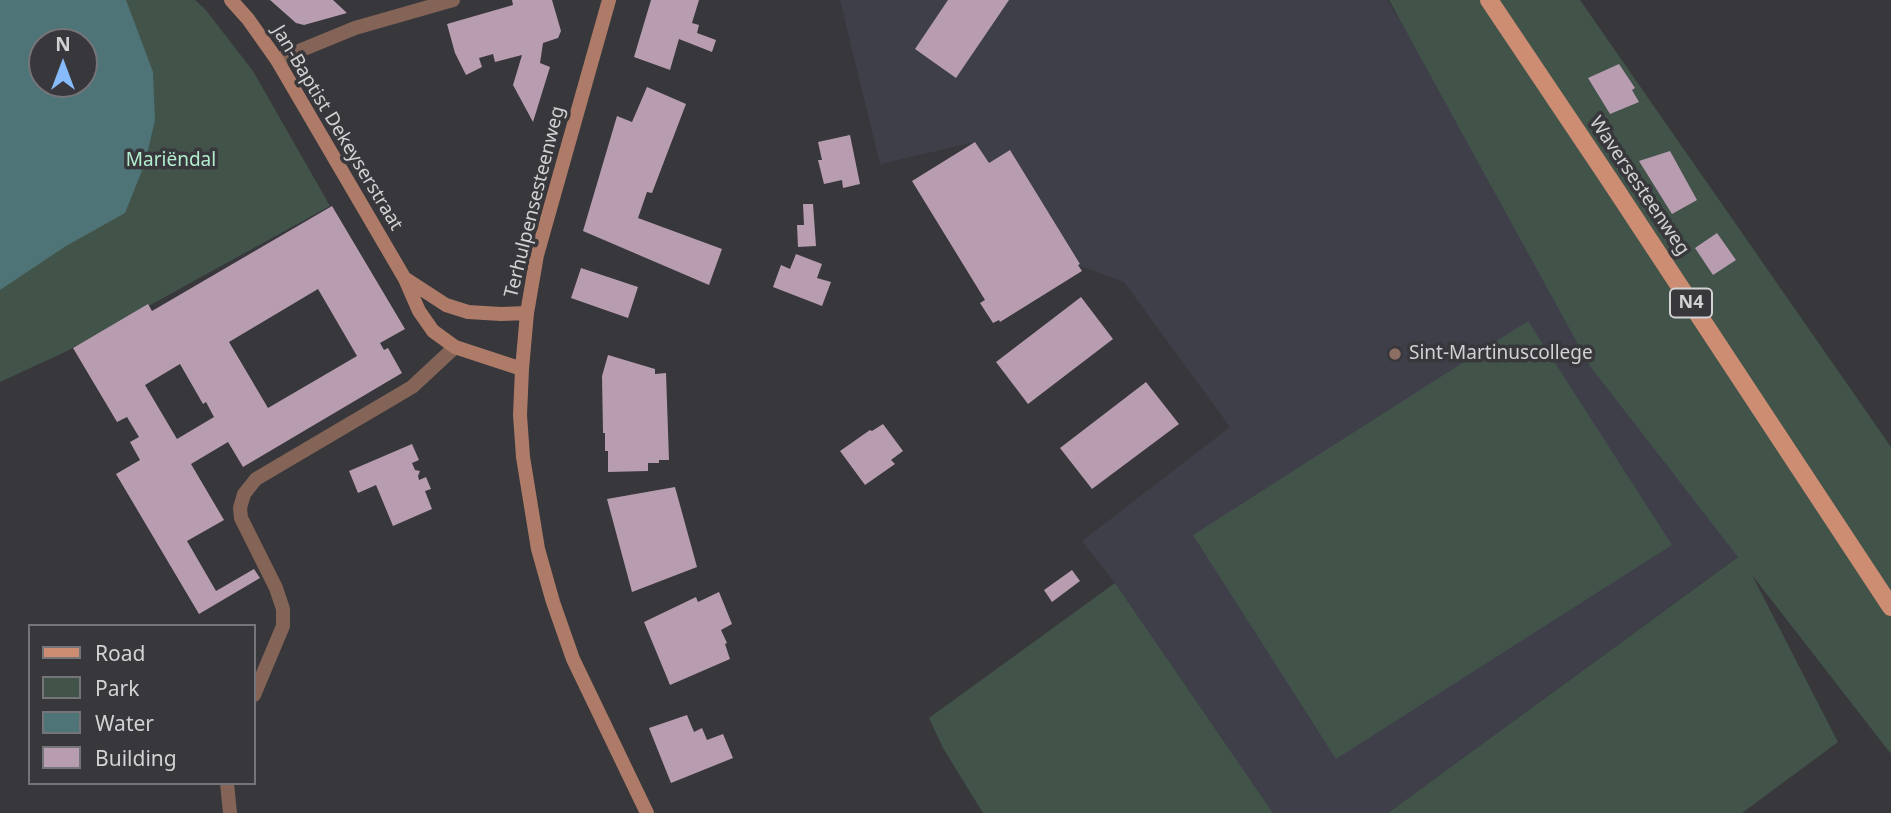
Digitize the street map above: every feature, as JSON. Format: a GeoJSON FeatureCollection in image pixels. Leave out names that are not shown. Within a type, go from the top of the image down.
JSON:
{"type":"FeatureCollection","features":[{"type":"Feature","properties":{"kind":"main road","name":"Jan-Baptist Dekeyserstraat"},"geometry":{"type":"LineString","coordinates":[[231,0],[277,60],[405,278],[419,311],[433,331],[455,347],[522,369]]}},
{"type":"Feature","properties":{"kind":"main road","name":"Terhulpensesteenweg"},"geometry":{"type":"LineString","coordinates":[[609,0],[537,255],[527,313],[520,415],[523,457],[538,549],[573,659],[647,813]]}},
{"type":"Feature","properties":{"kind":"main road","name":"Waversesteenweg"},"geometry":{"type":"LineString","coordinates":[[1489,0],[1891,607]]}},
{"type":"Feature","properties":{"kind":"main road","name":"Jan-Baptist Dekeyserstraat"},"geometry":{"type":"LineString","coordinates":[[405,278],[446,305],[457,309],[501,314],[527,313]]}},
{"type":"Feature","properties":{"kind":"street"},"geometry":{"type":"LineString","coordinates":[[277,60],[355,29],[453,0]]}},
{"type":"Feature","properties":{"kind":"street"},"geometry":{"type":"LineString","coordinates":[[256,690],[283,626],[283,609],[276,588],[241,518],[240,508],[244,494],[256,479],[412,387],[455,347]]}},
{"type":"Feature","properties":{"kind":"street"},"geometry":{"type":"LineString","coordinates":[[227,785],[230,813]]}},
{"type":"Feature","properties":{"kind":"shaded area","name":"Sint-Martinuscollege"},"geometry":{"type":"Polygon","coordinates":[[[840,0],[1387,0],[1740,555],[1388,813],[1273,813],[1115,583],[1082,541],[1230,427],[1124,282],[1078,265],[1080,263],[1010,150],[989,163],[975,142],[880,164],[840,0]]]}},
{"type":"Feature","properties":{"kind":"green space","name":"Mariëndal"},"geometry":{"type":"Polygon","coordinates":[[[0,0],[195,0],[253,71],[330,206],[65,352],[0,382],[0,0]]]}},
{"type":"Feature","properties":{"kind":"green space"},"geometry":{"type":"Polygon","coordinates":[[[1389,0],[1580,0],[1891,447],[1891,754],[1752,575],[1838,742],[1742,813],[1388,813],[1738,557],[1590,366],[1389,0]]]}},
{"type":"Feature","properties":{"kind":"green space"},"geometry":{"type":"Polygon","coordinates":[[[1528,321],[1672,545],[1336,759],[1193,535],[1528,321]]]}},
{"type":"Feature","properties":{"kind":"green space"},"geometry":{"type":"Polygon","coordinates":[[[1115,583],[1273,813],[983,813],[943,748],[929,718],[1115,583]]]}},
{"type":"Feature","properties":{"kind":"water"},"geometry":{"type":"Polygon","coordinates":[[[0,0],[126,0],[153,72],[155,120],[145,163],[125,213],[66,246],[0,290],[0,0]]]}},
{"type":"Feature","properties":{"kind":"building"},"geometry":{"type":"Polygon","coordinates":[[[270,0],[333,0],[347,13],[304,25],[296,23],[270,0]]]}},
{"type":"Feature","properties":{"kind":"building"},"geometry":{"type":"Polygon","coordinates":[[[512,0],[552,0],[561,31],[558,38],[543,43],[540,63],[550,67],[533,122],[513,85],[522,55],[495,62],[493,54],[479,58],[482,67],[466,75],[455,53],[447,24],[513,5],[512,0]]]}},
{"type":"Feature","properties":{"kind":"building"},"geometry":{"type":"Polygon","coordinates":[[[651,0],[699,0],[692,23],[699,25],[697,33],[716,40],[712,52],[679,39],[670,70],[634,57],[651,0]]]}},
{"type":"Feature","properties":{"kind":"building"},"geometry":{"type":"Polygon","coordinates":[[[948,0],[1009,0],[956,78],[915,49],[948,0]]]}},
{"type":"Feature","properties":{"kind":"building"},"geometry":{"type":"Polygon","coordinates":[[[1619,64],[1635,88],[1632,90],[1639,102],[1610,114],[1588,78],[1619,64]]]}},
{"type":"Feature","properties":{"kind":"building"},"geometry":{"type":"Polygon","coordinates":[[[647,87],[686,104],[652,193],[647,192],[638,218],[722,249],[709,285],[583,231],[617,116],[632,122],[647,87]]]}},
{"type":"Feature","properties":{"kind":"building"},"geometry":{"type":"Polygon","coordinates":[[[850,135],[860,184],[843,188],[842,180],[824,184],[818,160],[822,160],[818,142],[850,135]]]}},
{"type":"Feature","properties":{"kind":"building"},"geometry":{"type":"Polygon","coordinates":[[[975,142],[989,163],[1010,150],[1082,271],[1000,322],[999,320],[993,323],[980,303],[985,300],[912,181],[975,142]]]}},
{"type":"Feature","properties":{"kind":"building"},"geometry":{"type":"Polygon","coordinates":[[[1670,151],[1697,200],[1672,214],[1639,161],[1670,151]]]}},
{"type":"Feature","properties":{"kind":"building"},"geometry":{"type":"Polygon","coordinates":[[[803,204],[813,204],[816,246],[798,247],[797,225],[804,225],[803,204]]]}},
{"type":"Feature","properties":{"kind":"building"},"geometry":{"type":"Polygon","coordinates":[[[332,206],[405,329],[380,343],[384,350],[388,348],[402,373],[243,467],[228,442],[191,464],[224,520],[187,541],[216,591],[254,569],[260,578],[199,614],[116,474],[140,460],[130,442],[139,437],[127,417],[117,422],[73,348],[148,304],[152,311],[332,206]],[[318,289],[229,342],[268,408],[357,356],[318,289]],[[180,364],[145,385],[177,439],[214,417],[206,402],[203,404],[180,364]]]}},
{"type":"Feature","properties":{"kind":"building"},"geometry":{"type":"Polygon","coordinates":[[[1717,233],[1736,260],[1713,275],[1695,248],[1717,233]]]}},
{"type":"Feature","properties":{"kind":"building"},"geometry":{"type":"Polygon","coordinates":[[[796,254],[822,264],[817,278],[831,282],[822,306],[773,287],[781,265],[790,269],[796,254]]]}},
{"type":"Feature","properties":{"kind":"building"},"geometry":{"type":"Polygon","coordinates":[[[581,268],[638,287],[628,318],[571,298],[581,268]]]}},
{"type":"Feature","properties":{"kind":"building"},"geometry":{"type":"Polygon","coordinates":[[[1081,297],[1113,339],[1028,404],[996,362],[1081,297]]]}},
{"type":"Feature","properties":{"kind":"building"},"geometry":{"type":"Polygon","coordinates":[[[608,355],[655,369],[655,374],[666,373],[669,460],[648,463],[648,471],[608,472],[608,451],[605,451],[603,433],[602,376],[608,355]]]}},
{"type":"Feature","properties":{"kind":"building"},"geometry":{"type":"Polygon","coordinates":[[[1146,382],[1179,424],[1092,489],[1060,448],[1146,382]]]}},
{"type":"Feature","properties":{"kind":"building"},"geometry":{"type":"Polygon","coordinates":[[[883,424],[903,451],[891,460],[895,464],[865,485],[840,451],[883,424]]]}},
{"type":"Feature","properties":{"kind":"building"},"geometry":{"type":"Polygon","coordinates":[[[412,444],[419,460],[412,463],[415,470],[420,471],[419,480],[426,477],[431,489],[425,491],[432,509],[393,526],[376,485],[358,493],[349,471],[412,444]]]}},
{"type":"Feature","properties":{"kind":"building"},"geometry":{"type":"Polygon","coordinates":[[[675,487],[697,567],[632,592],[607,499],[675,487]]]}},
{"type":"Feature","properties":{"kind":"building"},"geometry":{"type":"Polygon","coordinates":[[[1072,570],[1080,581],[1052,602],[1044,590],[1072,570]]]}},
{"type":"Feature","properties":{"kind":"building"},"geometry":{"type":"Polygon","coordinates":[[[719,592],[732,624],[721,630],[730,659],[670,685],[644,622],[696,597],[698,602],[719,592]]]}},
{"type":"Feature","properties":{"kind":"building"},"geometry":{"type":"Polygon","coordinates":[[[687,715],[694,732],[702,728],[707,740],[723,734],[733,758],[671,783],[649,728],[687,715]]]}},
{"type":"Feature","properties":{"kind":"place","name":"Sint-Martinuscollege"},"geometry":{"type":"Point","coordinates":[1395,354]}}]}
